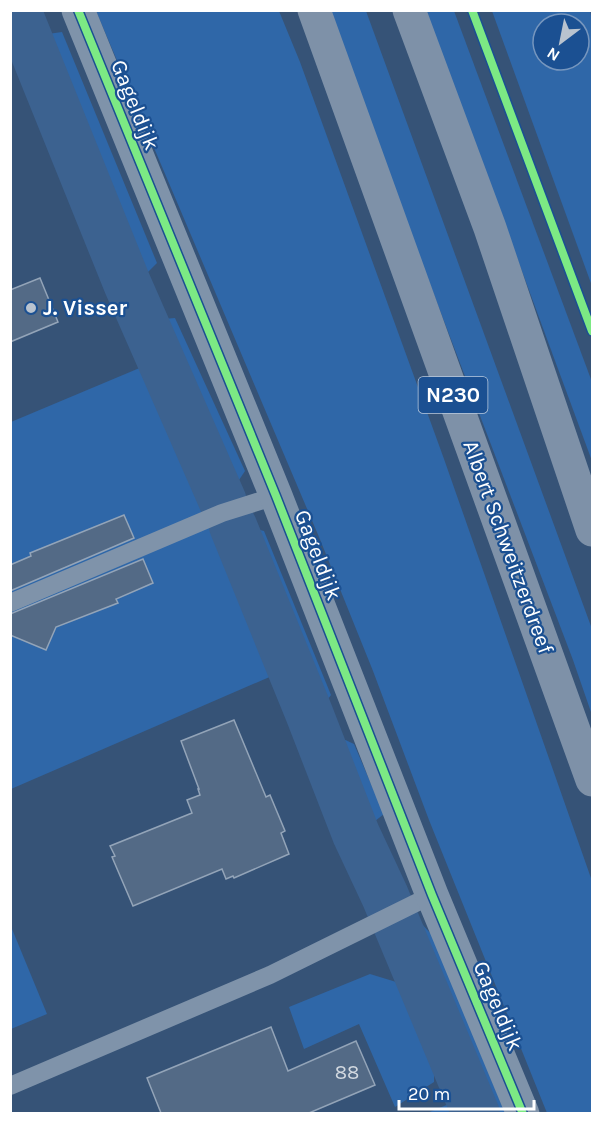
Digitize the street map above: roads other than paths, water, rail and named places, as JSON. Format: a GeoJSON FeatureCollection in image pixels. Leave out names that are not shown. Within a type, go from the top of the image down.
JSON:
{"type":"FeatureCollection","features":[{"type":"Feature","properties":{"kind":"highway","name":"Albert Schweitzerdreef"},"geometry":{"type":"LineString","coordinates":[[314,10],[592,780]]}},
{"type":"Feature","properties":{"kind":"highway"},"geometry":{"type":"LineString","coordinates":[[409,10],[490,228],[592,530]]}},
{"type":"Feature","properties":{"kind":"street","name":"Gageldijk"},"geometry":{"type":"LineString","coordinates":[[78,10],[276,496],[432,895],[523,1113]]}},
{"type":"Feature","properties":{"kind":"lane"},"geometry":{"type":"LineString","coordinates":[[10,603],[222,513],[276,496]]}},
{"type":"Feature","properties":{"kind":"lane"},"geometry":{"type":"LineString","coordinates":[[10,1086],[270,975],[432,895]]}},
{"type":"Feature","properties":{"kind":"waterway"},"geometry":{"type":"LineString","coordinates":[[17,10],[127,283],[223,502]]}},
{"type":"Feature","properties":{"kind":"waterway"},"geometry":{"type":"LineString","coordinates":[[233,526],[356,834],[385,896],[476,1114]]}},
{"type":"Feature","properties":{"kind":"place","name":"J. Visser"},"geometry":{"type":"Point","coordinates":[31,308]}}]}
